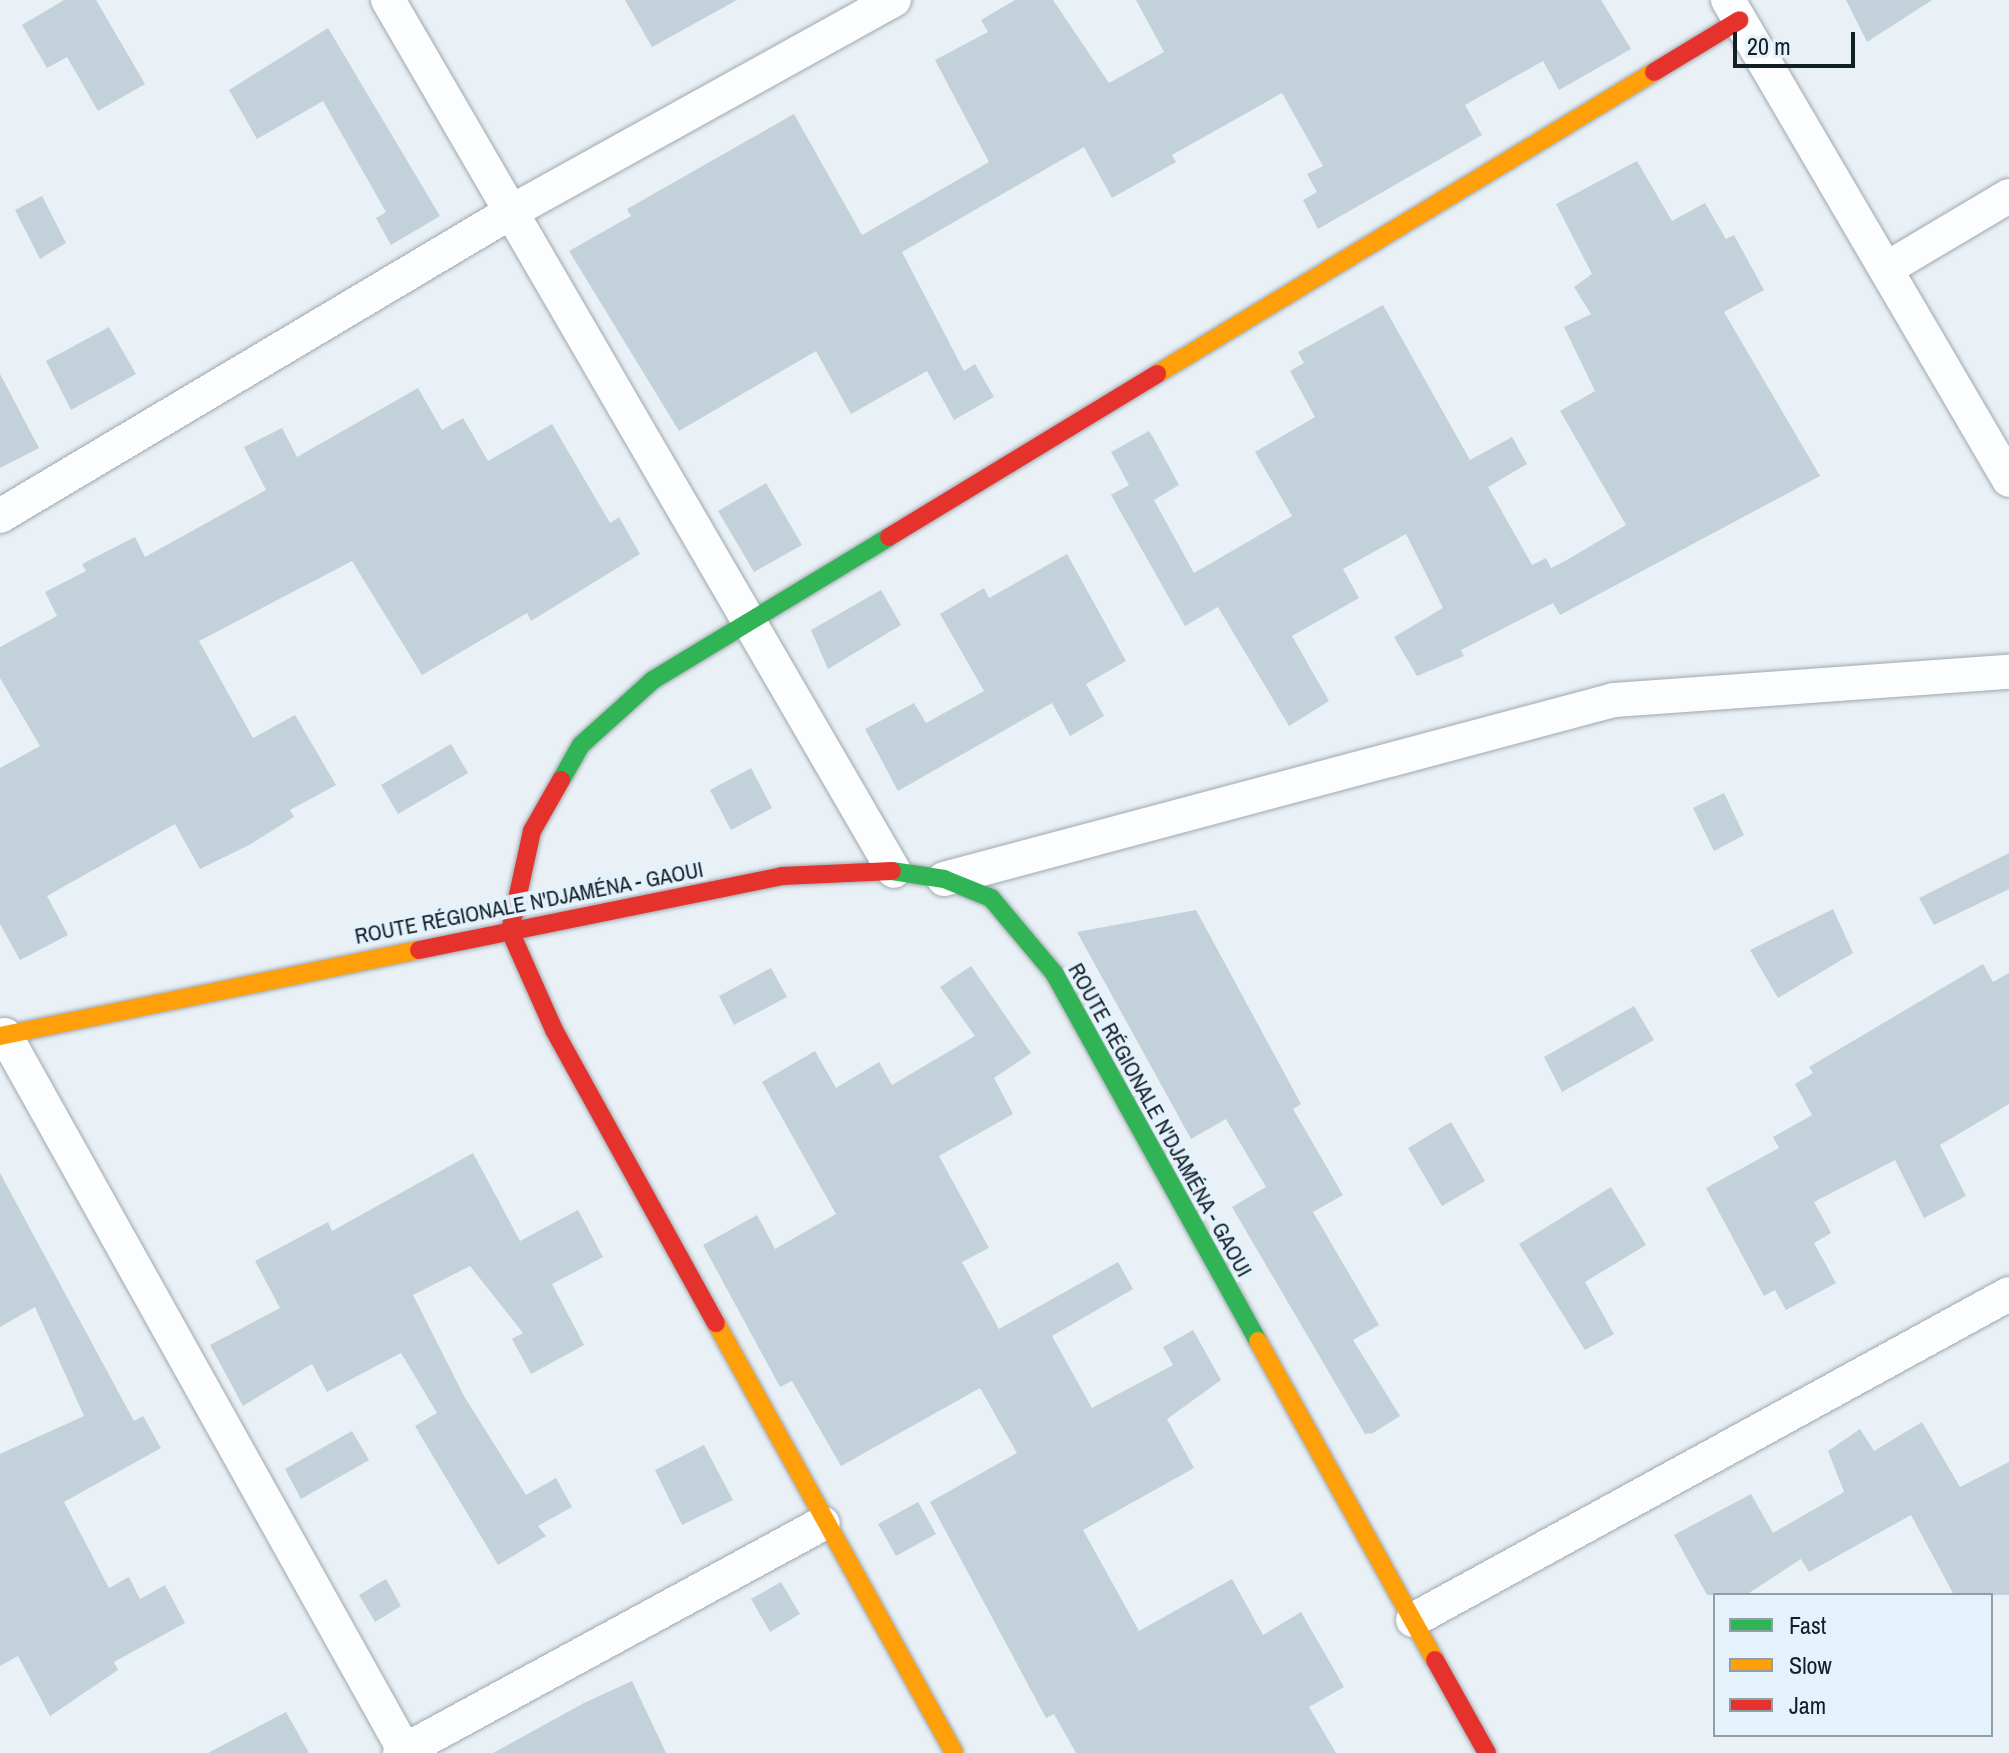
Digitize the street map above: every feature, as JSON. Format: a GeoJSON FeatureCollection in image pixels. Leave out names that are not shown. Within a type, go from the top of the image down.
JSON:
{"type":"FeatureCollection","features":[{"type":"Feature","properties":{"kind":"street"},"geometry":{"type":"LineString","coordinates":[[388,0],[894,871]]}},
{"type":"Feature","properties":{"kind":"street"},"geometry":{"type":"LineString","coordinates":[[0,516],[511,212],[894,0]]}},
{"type":"Feature","properties":{"kind":"street"},"geometry":{"type":"LineString","coordinates":[[954,1753],[823,1523],[554,1030],[510,931],[532,831],[581,745],[653,680],[746,620],[1734,10],[2009,480]]}},
{"type":"Feature","properties":{"kind":"street"},"geometry":{"type":"LineString","coordinates":[[1886,269],[2009,196]]}},
{"type":"Feature","properties":{"kind":"street"},"geometry":{"type":"LineString","coordinates":[[944,879],[1614,700],[2009,672]]}},
{"type":"Feature","properties":{"kind":"street","name":"ROUTE RÉGIONALE N'DJAMÉNA - GAOUI"},"geometry":{"type":"LineString","coordinates":[[2,1036],[782,876],[894,871],[944,879],[991,898],[1054,973],[1487,1753]]}},
{"type":"Feature","properties":{"kind":"street"},"geometry":{"type":"LineString","coordinates":[[2,1036],[403,1752],[823,1523]]}},
{"type":"Feature","properties":{"kind":"street"},"geometry":{"type":"LineString","coordinates":[[1413,1620],[2009,1294]]}},
{"type":"Feature","properties":{"kind":"building"},"geometry":{"type":"Polygon","coordinates":[[[64,0],[96,0],[145,84],[98,111],[67,57],[47,68],[22,25],[64,0]]]}},
{"type":"Feature","properties":{"kind":"building"},"geometry":{"type":"Polygon","coordinates":[[[625,0],[737,0],[652,47],[625,0]]]}},
{"type":"Feature","properties":{"kind":"building"},"geometry":{"type":"Polygon","coordinates":[[[1015,0],[1053,0],[1109,83],[1164,52],[1136,0],[1601,0],[1631,49],[1559,90],[1543,61],[1465,105],[1482,135],[1318,229],[1303,200],[1317,192],[1307,174],[1323,166],[1282,93],[1172,155],[1176,162],[1112,198],[1084,147],[902,252],[964,371],[975,364],[994,397],[954,420],[927,371],[851,414],[816,351],[679,431],[569,251],[631,216],[627,209],[794,114],[862,235],[989,162],[935,60],[988,32],[981,20],[1015,0]]]}},
{"type":"Feature","properties":{"kind":"building"},"geometry":{"type":"Polygon","coordinates":[[[1846,0],[1932,0],[1867,42],[1846,0]]]}},
{"type":"Feature","properties":{"kind":"building"},"geometry":{"type":"Polygon","coordinates":[[[328,28],[440,216],[391,245],[376,218],[386,212],[323,101],[257,139],[229,90],[328,28]]]}},
{"type":"Feature","properties":{"kind":"building"},"geometry":{"type":"Polygon","coordinates":[[[1637,161],[1672,221],[1705,203],[1726,239],[1734,235],[1764,290],[1724,312],[1820,476],[1560,615],[1553,603],[1461,650],[1464,656],[1417,676],[1394,637],[1443,608],[1406,534],[1343,569],[1359,598],[1292,636],[1329,701],[1289,726],[1218,607],[1185,626],[1111,495],[1129,485],[1111,452],[1149,431],[1179,485],[1154,500],[1194,573],[1292,516],[1255,452],[1315,417],[1290,371],[1304,363],[1298,352],[1383,305],[1470,460],[1512,437],[1527,464],[1488,487],[1532,565],[1546,558],[1551,568],[1565,561],[1626,525],[1560,411],[1595,391],[1564,327],[1591,314],[1574,287],[1592,274],[1556,204],[1637,161]]]}},
{"type":"Feature","properties":{"kind":"building"},"geometry":{"type":"Polygon","coordinates":[[[42,196],[66,243],[40,259],[15,210],[42,196]]]}},
{"type":"Feature","properties":{"kind":"building"},"geometry":{"type":"Polygon","coordinates":[[[109,327],[136,374],[71,410],[46,361],[109,327]]]}},
{"type":"Feature","properties":{"kind":"building"},"geometry":{"type":"Polygon","coordinates":[[[0,374],[39,448],[0,468],[0,374]]]}},
{"type":"Feature","properties":{"kind":"building"},"geometry":{"type":"Polygon","coordinates":[[[418,388],[442,430],[463,418],[488,461],[552,424],[610,523],[619,517],[640,554],[531,621],[527,613],[422,675],[352,561],[199,641],[253,738],[295,715],[336,785],[290,810],[294,817],[251,844],[200,869],[175,824],[47,896],[68,935],[20,960],[0,924],[0,768],[40,746],[0,678],[0,647],[57,616],[45,592],[86,571],[82,564],[135,537],[145,557],[266,490],[244,447],[282,428],[297,457],[418,388]]]}},
{"type":"Feature","properties":{"kind":"building"},"geometry":{"type":"Polygon","coordinates":[[[766,483],[802,545],[754,572],[718,511],[766,483]]]}},
{"type":"Feature","properties":{"kind":"building"},"geometry":{"type":"Polygon","coordinates":[[[1067,554],[1126,661],[1086,684],[1104,716],[1070,736],[1052,703],[898,791],[865,729],[914,703],[926,723],[984,691],[940,614],[984,588],[989,598],[1067,554]]]}},
{"type":"Feature","properties":{"kind":"building"},"geometry":{"type":"Polygon","coordinates":[[[881,590],[901,625],[828,669],[811,630],[881,590]]]}},
{"type":"Feature","properties":{"kind":"building"},"geometry":{"type":"Polygon","coordinates":[[[451,744],[468,773],[398,814],[381,785],[451,744]]]}},
{"type":"Feature","properties":{"kind":"building"},"geometry":{"type":"Polygon","coordinates":[[[751,768],[772,808],[731,830],[710,790],[751,768]]]}},
{"type":"Feature","properties":{"kind":"building"},"geometry":{"type":"Polygon","coordinates":[[[1724,793],[1744,835],[1714,851],[1693,808],[1724,793]]]}},
{"type":"Feature","properties":{"kind":"building"},"geometry":{"type":"Polygon","coordinates":[[[2009,853],[2009,889],[1934,925],[1919,898],[2009,853]]]}},
{"type":"Feature","properties":{"kind":"building"},"geometry":{"type":"Polygon","coordinates":[[[1833,909],[1853,953],[1778,998],[1750,950],[1833,909]]]}},
{"type":"Feature","properties":{"kind":"building"},"geometry":{"type":"Polygon","coordinates":[[[1196,910],[1301,1104],[1293,1109],[1343,1195],[1313,1212],[1379,1325],[1353,1340],[1400,1416],[1373,1433],[1365,1434],[1232,1207],[1266,1187],[1226,1119],[1191,1139],[1077,932],[1196,910]]]}},
{"type":"Feature","properties":{"kind":"building"},"geometry":{"type":"Polygon","coordinates":[[[1983,964],[1993,982],[2009,973],[2009,1104],[1940,1145],[1966,1196],[1924,1218],[1895,1160],[1814,1202],[1831,1233],[1814,1243],[1836,1283],[1786,1310],[1775,1290],[1764,1296],[1706,1188],[1779,1148],[1773,1137],[1812,1115],[1795,1084],[1813,1073],[1809,1067],[1983,964]]]}},
{"type":"Feature","properties":{"kind":"building"},"geometry":{"type":"Polygon","coordinates":[[[971,966],[1031,1053],[994,1078],[1013,1114],[939,1156],[989,1248],[962,1262],[999,1329],[1118,1262],[1133,1289],[1052,1336],[1092,1408],[1173,1365],[1163,1347],[1193,1330],[1221,1380],[1167,1419],[1194,1468],[1083,1530],[1139,1631],[1232,1579],[1263,1635],[1301,1612],[1344,1687],[1309,1707],[1336,1753],[1076,1753],[1054,1714],[1046,1718],[930,1502],[1017,1453],[980,1388],[841,1466],[792,1381],[780,1387],[703,1245],[757,1215],[775,1249],[836,1214],[762,1082],[815,1051],[836,1088],[879,1062],[892,1085],[975,1036],[940,987],[971,966]]]}},
{"type":"Feature","properties":{"kind":"building"},"geometry":{"type":"Polygon","coordinates":[[[771,968],[787,997],[734,1025],[719,996],[771,968]]]}},
{"type":"Feature","properties":{"kind":"building"},"geometry":{"type":"Polygon","coordinates":[[[1634,1006],[1654,1040],[1562,1092],[1544,1057],[1634,1006]]]}},
{"type":"Feature","properties":{"kind":"building"},"geometry":{"type":"Polygon","coordinates":[[[1451,1122],[1485,1181],[1442,1206],[1408,1148],[1451,1122]]]}},
{"type":"Feature","properties":{"kind":"building"},"geometry":{"type":"Polygon","coordinates":[[[473,1153],[520,1241],[578,1210],[603,1257],[552,1284],[584,1345],[531,1374],[512,1339],[523,1333],[470,1266],[413,1295],[464,1396],[526,1495],[556,1478],[572,1507],[538,1526],[546,1536],[498,1565],[415,1426],[437,1413],[401,1353],[327,1392],[312,1364],[243,1406],[210,1345],[280,1308],[255,1261],[328,1222],[332,1231],[473,1153]]]}},
{"type":"Feature","properties":{"kind":"building"},"geometry":{"type":"Polygon","coordinates":[[[0,1173],[134,1421],[143,1416],[161,1448],[64,1502],[109,1588],[129,1577],[140,1599],[165,1585],[185,1623],[114,1662],[118,1670],[50,1716],[18,1656],[0,1666],[0,1454],[84,1416],[35,1307],[0,1327],[0,1173]]]}},
{"type":"Feature","properties":{"kind":"building"},"geometry":{"type":"Polygon","coordinates":[[[1611,1187],[1646,1245],[1585,1282],[1614,1334],[1585,1350],[1519,1244],[1611,1187]]]}},
{"type":"Feature","properties":{"kind":"building"},"geometry":{"type":"Polygon","coordinates":[[[1922,1422],[1960,1487],[2009,1462],[2009,1595],[1953,1593],[1911,1515],[1809,1572],[1801,1559],[1749,1593],[1707,1595],[1674,1535],[1751,1494],[1773,1533],[1844,1492],[1828,1451],[1860,1429],[1874,1451],[1922,1422]]]}},
{"type":"Feature","properties":{"kind":"building"},"geometry":{"type":"Polygon","coordinates":[[[352,1431],[369,1460],[301,1499],[285,1469],[352,1431]]]}},
{"type":"Feature","properties":{"kind":"building"},"geometry":{"type":"Polygon","coordinates":[[[704,1445],[733,1500],[682,1525],[655,1470],[704,1445]]]}},
{"type":"Feature","properties":{"kind":"building"},"geometry":{"type":"Polygon","coordinates":[[[918,1502],[936,1534],[896,1556],[878,1524],[918,1502]]]}},
{"type":"Feature","properties":{"kind":"building"},"geometry":{"type":"Polygon","coordinates":[[[386,1579],[401,1606],[375,1622],[359,1595],[386,1579]]]}},
{"type":"Feature","properties":{"kind":"building"},"geometry":{"type":"Polygon","coordinates":[[[781,1582],[800,1614],[770,1632],[751,1599],[781,1582]]]}},
{"type":"Feature","properties":{"kind":"building"},"geometry":{"type":"Polygon","coordinates":[[[632,1681],[666,1753],[493,1753],[584,1703],[632,1681]]]}},
{"type":"Feature","properties":{"kind":"building"},"geometry":{"type":"Polygon","coordinates":[[[286,1712],[309,1753],[208,1753],[286,1712]]]}},
{"type":"Feature","properties":{"kind":"traffic: fast"},"geometry":{"type":"LineString","coordinates":[[561,780],[581,745],[653,680],[889,537]]}},
{"type":"Feature","properties":{"kind":"traffic: fast"},"geometry":{"type":"LineString","coordinates":[[892,871],[944,879],[991,898],[1054,973],[1258,1341]]}},
{"type":"Feature","properties":{"kind":"traffic: slow"},"geometry":{"type":"LineString","coordinates":[[1157,374],[1654,72]]}},
{"type":"Feature","properties":{"kind":"traffic: slow"},"geometry":{"type":"LineString","coordinates":[[0,1036],[419,950]]}},
{"type":"Feature","properties":{"kind":"traffic: slow"},"geometry":{"type":"LineString","coordinates":[[716,1323],[954,1753]]}},
{"type":"Feature","properties":{"kind":"traffic: slow"},"geometry":{"type":"LineString","coordinates":[[1258,1341],[1435,1660]]}},
{"type":"Feature","properties":{"kind":"traffic: jam"},"geometry":{"type":"LineString","coordinates":[[1654,72],[1740,20]]}},
{"type":"Feature","properties":{"kind":"traffic: jam"},"geometry":{"type":"LineString","coordinates":[[889,537],[1157,374]]}},
{"type":"Feature","properties":{"kind":"traffic: jam"},"geometry":{"type":"LineString","coordinates":[[561,780],[532,831],[510,931],[554,1030],[716,1323]]}},
{"type":"Feature","properties":{"kind":"traffic: jam"},"geometry":{"type":"LineString","coordinates":[[419,950],[782,876],[892,871]]}},
{"type":"Feature","properties":{"kind":"traffic: jam"},"geometry":{"type":"LineString","coordinates":[[1435,1660],[1487,1753]]}}]}
